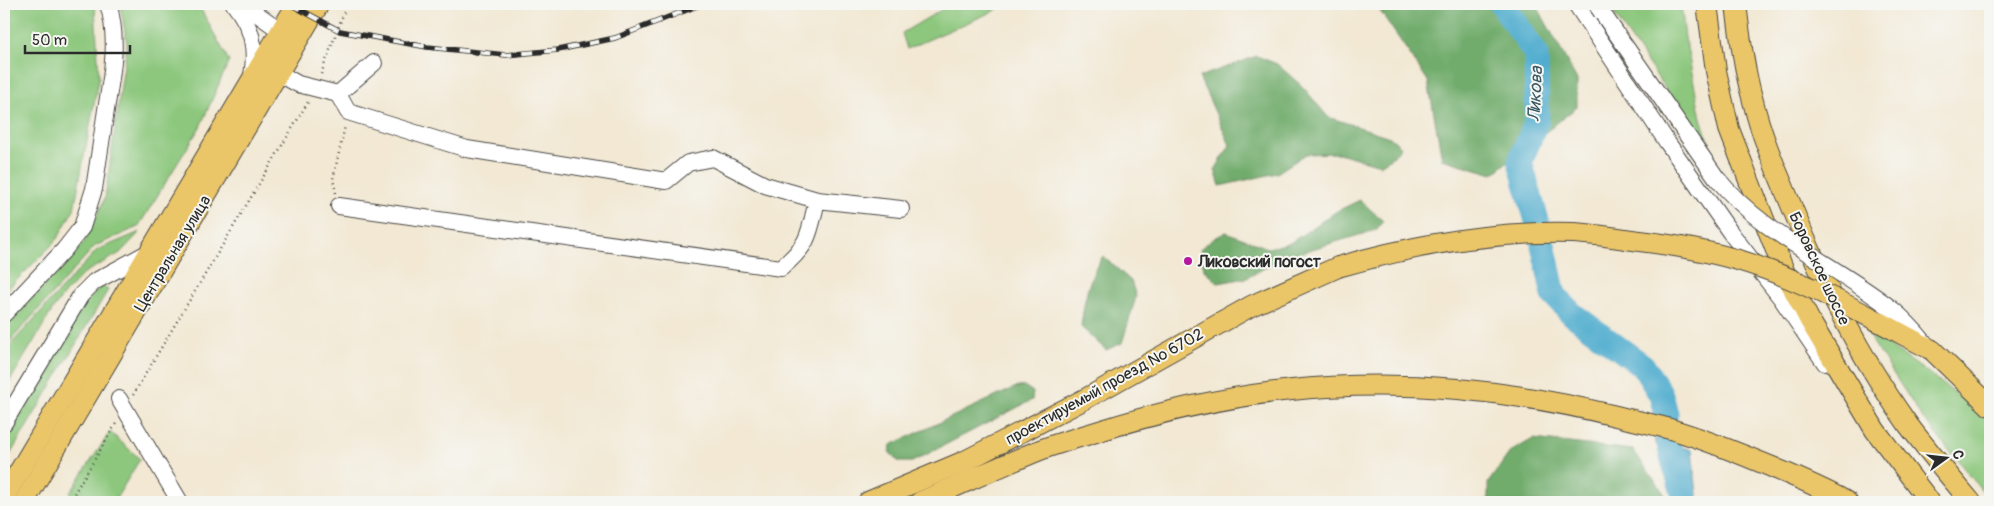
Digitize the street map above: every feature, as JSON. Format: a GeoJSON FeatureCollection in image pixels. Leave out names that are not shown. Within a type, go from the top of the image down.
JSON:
{"type":"FeatureCollection","features":[{"type":"Feature","properties":{"kind":"main road","name":"Центральная улица"},"geometry":{"type":"LineString","coordinates":[[4,497],[297,4]]}},
{"type":"Feature","properties":{"kind":"main road","name":"Центральная улица"},"geometry":{"type":"LineString","coordinates":[[24,502],[319,4]]}},
{"type":"Feature","properties":{"kind":"main road","name":"Боровское шоссе"},"geometry":{"type":"LineString","coordinates":[[1706,4],[1716,71],[1729,129],[1774,249],[1810,322],[1875,430],[1930,502]]}},
{"type":"Feature","properties":{"kind":"main road","name":"Боровское шоссе"},"geometry":{"type":"LineString","coordinates":[[1736,4],[1741,45],[1756,114],[1765,142],[1806,243],[1842,319],[1890,398],[1922,443],[1971,502]]}},
{"type":"Feature","properties":{"kind":"main road","name":"проектируемый проезд № 6702"},"geometry":{"type":"LineString","coordinates":[[868,502],[965,461],[1085,399],[1251,306],[1338,267],[1382,254],[1418,247],[1522,234],[1592,234],[1667,244],[1767,269],[1840,302],[1932,350],[1990,406]]}},
{"type":"Feature","properties":{"kind":"main road","name":"проектируемый проезд № 6702"},"geometry":{"type":"LineString","coordinates":[[920,502],[1040,450],[1116,426],[1196,404],[1263,393],[1380,384],[1424,386],[1521,396],[1582,407],[1658,426],[1697,438],[1812,484],[1846,502]]}},
{"type":"Feature","properties":{"kind":"street"},"geometry":{"type":"LineString","coordinates":[[4,314],[64,250],[82,227],[94,189],[114,61],[112,16],[108,4]]}},
{"type":"Feature","properties":{"kind":"street"},"geometry":{"type":"LineString","coordinates":[[234,4],[244,19],[254,45],[254,64],[251,81]]}},
{"type":"Feature","properties":{"kind":"street"},"geometry":{"type":"LineString","coordinates":[[243,4],[281,31],[289,39],[292,51]]}},
{"type":"Feature","properties":{"kind":"street"},"geometry":{"type":"LineString","coordinates":[[1576,4],[1667,142],[1721,219],[1781,298],[1855,407],[1875,430]]}},
{"type":"Feature","properties":{"kind":"street"},"geometry":{"type":"LineString","coordinates":[[1597,5],[1716,177],[1733,197],[1776,232],[1892,310],[1932,350]]}},
{"type":"Feature","properties":{"kind":"street"},"geometry":{"type":"LineString","coordinates":[[338,94],[374,63]]}},
{"type":"Feature","properties":{"kind":"street"},"geometry":{"type":"LineString","coordinates":[[278,73],[298,84],[338,94],[348,112],[467,149],[666,181],[688,163],[713,158],[765,185],[817,200],[901,209]]}},
{"type":"Feature","properties":{"kind":"street"},"geometry":{"type":"LineString","coordinates":[[340,206],[781,268],[796,256],[808,238],[817,200]]}},
{"type":"Feature","properties":{"kind":"street"},"geometry":{"type":"LineString","coordinates":[[4,423],[88,287],[149,252]]}},
{"type":"Feature","properties":{"kind":"street"},"geometry":{"type":"LineString","coordinates":[[126,397],[180,502]]}},
{"type":"Feature","properties":{"kind":"path"},"geometry":{"type":"LineString","coordinates":[[126,397],[316,88],[347,4]]}},
{"type":"Feature","properties":{"kind":"path"},"geometry":{"type":"LineString","coordinates":[[340,206],[333,179],[348,112]]}},
{"type":"Feature","properties":{"kind":"path"},"geometry":{"type":"LineString","coordinates":[[69,502],[120,416]]}},
{"type":"Feature","properties":{"kind":"green space"},"geometry":{"type":"Polygon","coordinates":[[[4,4],[94,4],[99,78],[74,209],[56,241],[4,293],[4,4]]]}},
{"type":"Feature","properties":{"kind":"green space"},"geometry":{"type":"Polygon","coordinates":[[[120,4],[198,4],[229,61],[200,127],[138,227],[95,246],[4,348],[4,327],[85,241],[105,198],[127,44],[120,4]]]}},
{"type":"Feature","properties":{"kind":"green space"},"geometry":{"type":"Polygon","coordinates":[[[951,4],[1004,4],[994,11],[907,49],[902,33],[951,4]]]}},
{"type":"Feature","properties":{"kind":"green space"},"geometry":{"type":"Polygon","coordinates":[[[1358,4],[1536,4],[1577,80],[1577,107],[1493,174],[1442,159],[1428,81],[1378,8],[1358,4]]]}},
{"type":"Feature","properties":{"kind":"green space"},"geometry":{"type":"Polygon","coordinates":[[[1607,4],[1681,4],[1685,38],[1701,118],[1715,161],[1607,4]]]}},
{"type":"Feature","properties":{"kind":"green space"},"geometry":{"type":"Polygon","coordinates":[[[1257,56],[1277,64],[1303,87],[1328,117],[1390,137],[1401,147],[1394,156],[1380,165],[1339,153],[1306,154],[1277,173],[1220,186],[1215,170],[1230,145],[1199,77],[1257,56]]]}},
{"type":"Feature","properties":{"kind":"green space"},"geometry":{"type":"Polygon","coordinates":[[[1360,200],[1383,221],[1376,230],[1282,258],[1247,278],[1218,283],[1204,269],[1200,249],[1226,232],[1268,248],[1290,243],[1337,211],[1360,200]]]}},
{"type":"Feature","properties":{"kind":"green space"},"geometry":{"type":"Polygon","coordinates":[[[140,232],[120,253],[84,273],[65,293],[53,309],[4,391],[4,352],[97,250],[140,232]]]}},
{"type":"Feature","properties":{"kind":"green space"},"geometry":{"type":"Polygon","coordinates":[[[1103,256],[1131,281],[1136,297],[1122,343],[1106,350],[1081,327],[1090,281],[1103,256]]]}},
{"type":"Feature","properties":{"kind":"green space"},"geometry":{"type":"Polygon","coordinates":[[[103,286],[108,290],[4,465],[4,439],[85,304],[103,286]]]}},
{"type":"Feature","properties":{"kind":"green space"},"geometry":{"type":"Polygon","coordinates":[[[1865,330],[1945,386],[1990,423],[1990,500],[1921,416],[1865,330]]]}},
{"type":"Feature","properties":{"kind":"green space"},"geometry":{"type":"Polygon","coordinates":[[[1024,386],[1033,392],[1032,400],[912,462],[899,462],[889,452],[891,445],[1014,388],[1024,386]]]}},
{"type":"Feature","properties":{"kind":"green space"},"geometry":{"type":"Polygon","coordinates":[[[110,432],[140,459],[114,502],[64,502],[110,432]]]}},
{"type":"Feature","properties":{"kind":"green space"},"geometry":{"type":"Polygon","coordinates":[[[1533,439],[1633,450],[1668,502],[1488,502],[1488,483],[1510,452],[1533,439]]]}},
{"type":"Feature","properties":{"kind":"water"},"geometry":{"type":"Polygon","coordinates":[[[1654,439],[1692,450],[1698,502],[1682,502],[1654,439]]]}},
{"type":"Feature","properties":{"kind":"waterway","name":"Ликова"},"geometry":{"type":"LineString","coordinates":[[1502,4],[1536,54],[1537,120],[1520,162],[1537,221]]}},
{"type":"Feature","properties":{"kind":"waterway","name":"Ликова"},"geometry":{"type":"LineString","coordinates":[[1543,245],[1554,295],[1572,314],[1643,366],[1661,395],[1666,414]]}},
{"type":"Feature","properties":{"kind":"waterway","name":"Ликова"},"geometry":{"type":"LineString","coordinates":[[1668,439],[1686,502]]}},
{"type":"Feature","properties":{"kind":"railway"},"geometry":{"type":"LineString","coordinates":[[290,4],[340,31],[427,47],[506,55],[558,50],[615,38],[702,4]]}},
{"type":"Feature","properties":{"kind":"place","name":"Ликовский погост"},"geometry":{"type":"Point","coordinates":[1188,261]}}]}
